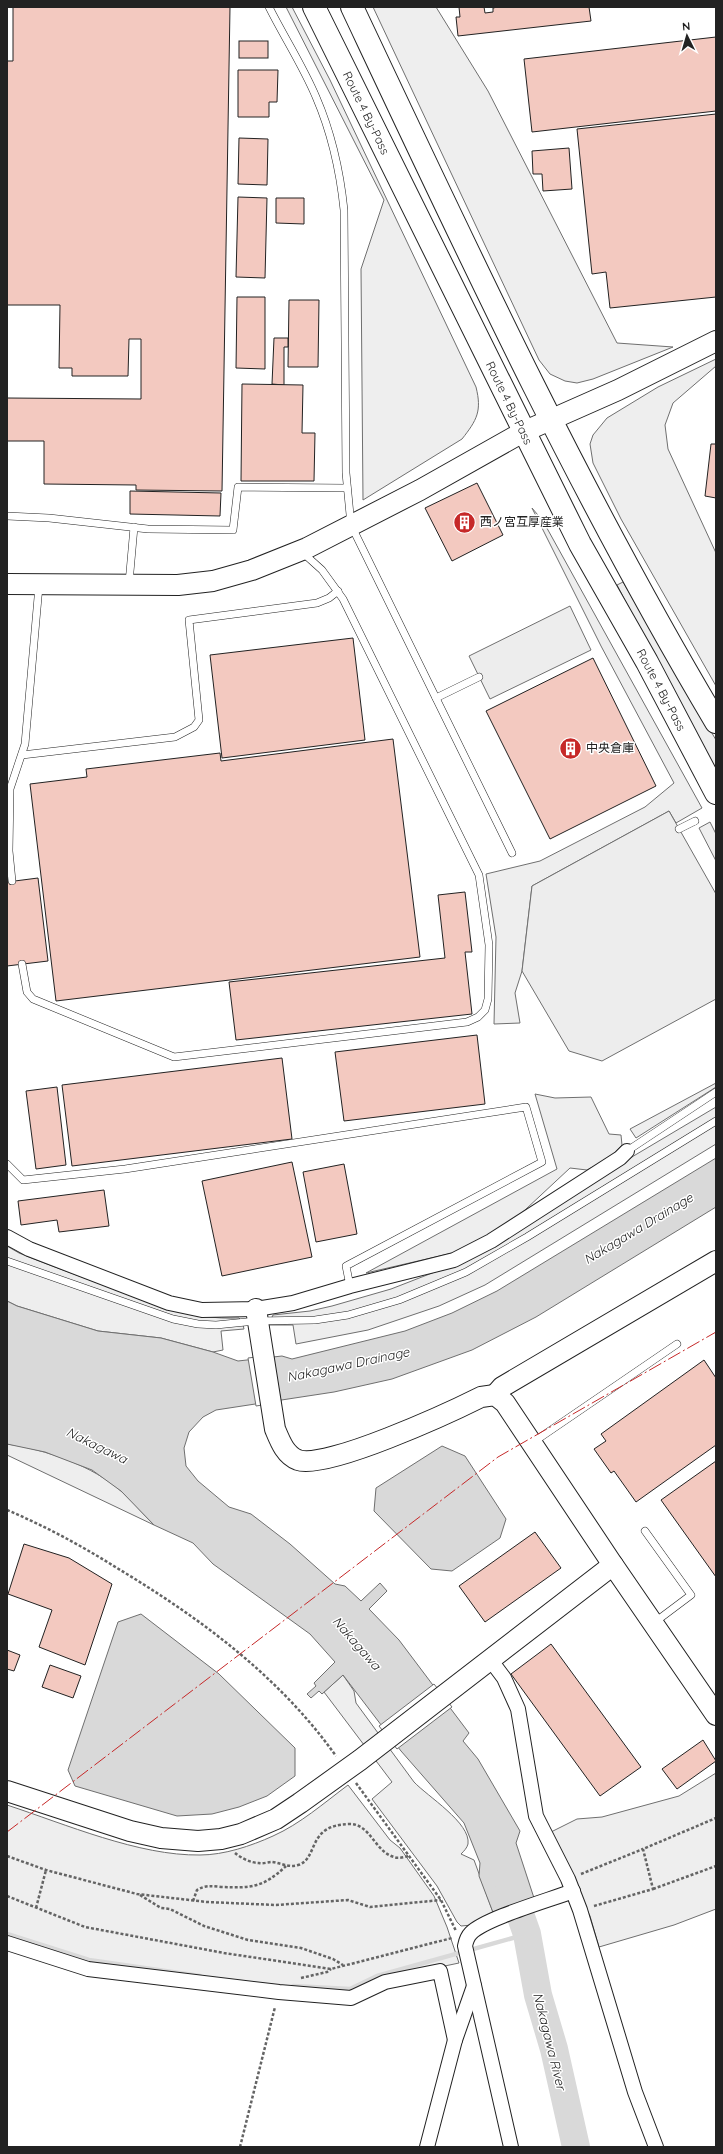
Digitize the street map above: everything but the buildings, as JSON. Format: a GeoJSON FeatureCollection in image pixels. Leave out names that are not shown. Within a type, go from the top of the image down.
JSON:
{"type":"FeatureCollection","features":[{"type":"Feature","properties":{"kind":"highway","name":"Route 4 By-Pass"},"geometry":{"type":"LineString","coordinates":[[314,7],[523,432],[580,544],[647,662],[716,794]]}},
{"type":"Feature","properties":{"kind":"highway"},"geometry":{"type":"LineString","coordinates":[[352,7],[549,419],[667,641],[716,722]]}},
{"type":"Feature","properties":{"kind":"street"},"geometry":{"type":"LineString","coordinates":[[7,584],[178,585],[212,581],[252,570],[300,551],[420,490],[523,432],[549,419],[618,390],[716,341]]}},
{"type":"Feature","properties":{"kind":"street"},"geometry":{"type":"LineString","coordinates":[[7,1237],[30,1249],[169,1303],[257,1319],[293,1303],[350,1286],[454,1260],[502,1235],[620,1158],[626,1151]]}},
{"type":"Feature","properties":{"kind":"street"},"geometry":{"type":"LineString","coordinates":[[495,1395],[502,1387],[716,1261]]}},
{"type":"Feature","properties":{"kind":"street"},"geometry":{"type":"LineString","coordinates":[[257,1319],[275,1429],[283,1446],[298,1460],[320,1460],[394,1436],[480,1396],[495,1395],[505,1403],[613,1566],[716,1715]]}},
{"type":"Feature","properties":{"kind":"street"},"geometry":{"type":"LineString","coordinates":[[7,1791],[130,1831],[161,1838],[198,1841],[241,1834],[276,1819],[353,1765],[475,1672],[490,1658],[613,1566]]}},
{"type":"Feature","properties":{"kind":"street"},"geometry":{"type":"LineString","coordinates":[[490,1658],[504,1678],[518,1709],[536,1816],[573,1891],[580,1910],[635,2092],[656,2147]]}},
{"type":"Feature","properties":{"kind":"street"},"geometry":{"type":"LineString","coordinates":[[511,2147],[465,1946],[466,1939],[472,1932],[494,1919],[573,1891]]}},
{"type":"Feature","properties":{"kind":"street"},"geometry":{"type":"LineString","coordinates":[[7,1943],[88,1969],[279,1992],[351,1998],[385,1982],[440,1971],[455,2040]]}},
{"type":"Feature","properties":{"kind":"street"},"geometry":{"type":"LineString","coordinates":[[427,2147],[455,2040],[474,1986]]}},
{"type":"Feature","properties":{"kind":"lane"},"geometry":{"type":"LineString","coordinates":[[269,7],[316,96],[332,139],[341,177],[344,210],[347,488],[350,525],[512,853]]}},
{"type":"Feature","properties":{"kind":"lane"},"geometry":{"type":"LineString","coordinates":[[7,516],[49,518],[134,528],[233,530],[238,487],[347,488]]}},
{"type":"Feature","properties":{"kind":"lane"},"geometry":{"type":"LineString","coordinates":[[129,584],[134,528]]}},
{"type":"Feature","properties":{"kind":"lane"},"geometry":{"type":"LineString","coordinates":[[22,964],[27,992],[33,999],[174,1057],[467,1022],[478,1017],[485,1010],[488,999],[488,945],[479,875],[338,591],[322,570],[300,551]]}},
{"type":"Feature","properties":{"kind":"lane"},"geometry":{"type":"LineString","coordinates":[[12,882],[9,851],[10,789],[25,744],[40,584]]}},
{"type":"Feature","properties":{"kind":"lane"},"geometry":{"type":"LineString","coordinates":[[22,754],[175,737],[194,727],[198,720],[188,620],[317,603],[329,598],[338,591]]}},
{"type":"Feature","properties":{"kind":"lane"},"geometry":{"type":"LineString","coordinates":[[436,698],[479,677]]}},
{"type":"Feature","properties":{"kind":"lane"},"geometry":{"type":"LineString","coordinates":[[679,829],[695,821]]}},
{"type":"Feature","properties":{"kind":"lane"},"geometry":{"type":"LineString","coordinates":[[626,1151],[716,1092]]}},
{"type":"Feature","properties":{"kind":"lane"},"geometry":{"type":"LineString","coordinates":[[7,1164],[23,1180],[118,1170],[526,1107],[542,1162],[346,1266],[350,1286]]}},
{"type":"Feature","properties":{"kind":"lane"},"geometry":{"type":"LineString","coordinates":[[7,1261],[172,1319],[198,1324],[216,1325],[257,1319],[315,1320],[348,1315],[427,1289],[466,1272],[527,1237],[716,1121]]}},
{"type":"Feature","properties":{"kind":"lane"},"geometry":{"type":"LineString","coordinates":[[532,1443],[677,1344]]}},
{"type":"Feature","properties":{"kind":"lane"},"geometry":{"type":"LineString","coordinates":[[645,1531],[691,1595],[653,1623]]}},
{"type":"Feature","properties":{"kind":"path"},"geometry":{"type":"LineString","coordinates":[[7,1510],[81,1546],[148,1586],[224,1640],[262,1672],[353,1765],[409,1856],[441,1900],[459,1936],[331,1969],[217,1952],[85,1927],[7,1896]]}},
{"type":"Feature","properties":{"kind":"path"},"geometry":{"type":"LineString","coordinates":[[598,1867],[716,1818]]}},
{"type":"Feature","properties":{"kind":"path"},"geometry":{"type":"LineString","coordinates":[[232,1851],[241,1858],[259,1864],[272,1862],[286,1866],[298,1865],[305,1862],[319,1836],[326,1829],[351,1824],[362,1828],[386,1853],[394,1858],[409,1856]]}},
{"type":"Feature","properties":{"kind":"path"},"geometry":{"type":"LineString","coordinates":[[644,1849],[653,1889]]}},
{"type":"Feature","properties":{"kind":"path"},"geometry":{"type":"LineString","coordinates":[[7,1856],[46,1870],[137,1894],[193,1901],[276,1905],[348,1900],[370,1907],[441,1900]]}},
{"type":"Feature","properties":{"kind":"path"},"geometry":{"type":"LineString","coordinates":[[193,1901],[197,1890],[204,1886],[243,1888],[261,1885],[277,1875],[286,1866]]}},
{"type":"Feature","properties":{"kind":"path"},"geometry":{"type":"LineString","coordinates":[[580,1910],[653,1889],[716,1866]]}},
{"type":"Feature","properties":{"kind":"path"},"geometry":{"type":"LineString","coordinates":[[36,1908],[46,1870]]}},
{"type":"Feature","properties":{"kind":"path"},"geometry":{"type":"LineString","coordinates":[[137,1894],[161,1908],[170,1909],[204,1926],[248,1940],[301,1948],[334,1959],[344,1965]]}},
{"type":"Feature","properties":{"kind":"path"},"geometry":{"type":"LineString","coordinates":[[240,2147],[279,1992]]}},
{"type":"Feature","properties":{"kind":"shaded area"},"geometry":{"type":"Polygon","coordinates":[[[286,7],[292,7],[330,80],[476,387],[478,395],[478,409],[475,421],[462,439],[363,500],[361,269],[384,200],[286,7]]]}},
{"type":"Feature","properties":{"kind":"shaded area"},"geometry":{"type":"Polygon","coordinates":[[[373,7],[436,7],[488,91],[617,343],[673,347],[593,379],[577,383],[565,381],[550,374],[539,360],[373,7]]]}},
{"type":"Feature","properties":{"kind":"shaded area"},"geometry":{"type":"Polygon","coordinates":[[[716,359],[716,366],[673,403],[665,425],[668,449],[716,553],[716,686],[621,519],[593,463],[590,444],[593,435],[607,418],[658,387],[716,359]]]}},
{"type":"Feature","properties":{"kind":"shaded area"},"geometry":{"type":"Polygon","coordinates":[[[532,508],[543,521],[702,808],[676,823],[669,811],[532,886],[522,971],[515,993],[520,1023],[494,1024],[496,937],[486,874],[540,861],[645,807],[674,783],[601,646],[532,508]]]}},
{"type":"Feature","properties":{"kind":"shaded area"},"geometry":{"type":"Polygon","coordinates":[[[623,582],[716,740],[716,775],[617,585],[623,582]]]}},
{"type":"Feature","properties":{"kind":"shaded area"},"geometry":{"type":"Polygon","coordinates":[[[570,606],[591,650],[490,699],[469,656],[570,606]]]}},
{"type":"Feature","properties":{"kind":"shaded area"},"geometry":{"type":"Polygon","coordinates":[[[669,811],[716,894],[716,999],[602,1061],[569,1051],[522,971],[532,886],[669,811]]]}},
{"type":"Feature","properties":{"kind":"shaded area"},"geometry":{"type":"Polygon","coordinates":[[[710,822],[716,834],[716,861],[699,828],[710,822]]]}},
{"type":"Feature","properties":{"kind":"shaded area"},"geometry":{"type":"Polygon","coordinates":[[[716,1083],[716,1087],[636,1138],[630,1129],[716,1083]]]}},
{"type":"Feature","properties":{"kind":"shaded area"},"geometry":{"type":"Polygon","coordinates":[[[535,1094],[555,1098],[591,1097],[609,1134],[621,1135],[622,1145],[611,1157],[587,1170],[570,1168],[511,1223],[457,1252],[366,1273],[557,1169],[535,1094]]]}},
{"type":"Feature","properties":{"kind":"shaded area"},"geometry":{"type":"Polygon","coordinates":[[[716,1107],[716,1144],[485,1285],[439,1306],[368,1330],[296,1344],[293,1325],[268,1325],[273,1315],[310,1311],[332,1306],[391,1289],[445,1268],[716,1107]]]}},
{"type":"Feature","properties":{"kind":"shaded area"},"geometry":{"type":"Polygon","coordinates":[[[7,1246],[19,1253],[172,1310],[188,1314],[221,1318],[239,1318],[242,1321],[244,1329],[221,1331],[223,1350],[213,1352],[161,1338],[98,1331],[17,1306],[7,1301],[7,1246]]]}},
{"type":"Feature","properties":{"kind":"shaded area"},"geometry":{"type":"Polygon","coordinates":[[[7,1444],[37,1450],[68,1460],[97,1474],[122,1492],[154,1525],[7,1455],[7,1444]]]}},
{"type":"Feature","properties":{"kind":"shaded area"},"geometry":{"type":"Polygon","coordinates":[[[343,1675],[354,1691],[356,1703],[414,1782],[447,1810],[463,1827],[467,1836],[468,1844],[461,1854],[474,1860],[494,1915],[472,1925],[461,1926],[457,1922],[437,1886],[372,1799],[392,1782],[324,1692],[343,1675]]]}},
{"type":"Feature","properties":{"kind":"shaded area"},"geometry":{"type":"Polygon","coordinates":[[[716,1773],[716,1909],[674,1925],[599,1947],[590,1916],[549,1833],[577,1819],[602,1817],[679,1796],[716,1773]]]}},
{"type":"Feature","properties":{"kind":"shaded area"},"geometry":{"type":"Polygon","coordinates":[[[348,1785],[390,1840],[400,1848],[434,1896],[447,1927],[459,1963],[383,1979],[351,1993],[88,1964],[7,1937],[7,1805],[102,1838],[127,1845],[177,1854],[209,1855],[228,1852],[265,1840],[293,1826],[348,1785]]]}},
{"type":"Feature","properties":{"kind":"water"},"geometry":{"type":"Polygon","coordinates":[[[716,1158],[716,1207],[536,1317],[472,1350],[392,1379],[334,1392],[216,1410],[203,1417],[189,1432],[184,1448],[186,1466],[198,1481],[229,1507],[251,1514],[290,1544],[335,1584],[345,1586],[361,1601],[380,1583],[387,1591],[369,1609],[399,1640],[469,1733],[463,1741],[478,1759],[520,1831],[516,1843],[535,1901],[494,1915],[479,1876],[480,1863],[464,1823],[401,1751],[343,1675],[322,1694],[319,1691],[311,1698],[307,1694],[316,1686],[314,1683],[335,1662],[310,1634],[213,1564],[193,1543],[154,1525],[121,1491],[92,1470],[45,1452],[7,1444],[7,1301],[17,1306],[98,1331],[161,1338],[213,1352],[238,1361],[282,1356],[292,1359],[405,1331],[452,1313],[497,1291],[716,1158]]]}},
{"type":"Feature","properties":{"kind":"water"},"geometry":{"type":"Polygon","coordinates":[[[442,1446],[465,1456],[506,1519],[500,1538],[452,1571],[431,1569],[374,1511],[376,1488],[442,1446]]]}},
{"type":"Feature","properties":{"kind":"water"},"geometry":{"type":"Polygon","coordinates":[[[141,1614],[219,1674],[295,1748],[295,1776],[267,1796],[239,1807],[212,1814],[177,1816],[75,1786],[68,1770],[118,1622],[141,1614]]]}},
{"type":"Feature","properties":{"kind":"pier"},"geometry":{"type":"Polygon","coordinates":[[[273,1355],[281,1402],[256,1406],[248,1358],[273,1355]]]}},
{"type":"Feature","properties":{"kind":"pier"},"geometry":{"type":"Polygon","coordinates":[[[434,1684],[452,1707],[397,1749],[379,1726],[434,1684]]]}},
{"type":"Feature","properties":{"kind":"waterway","name":"Nakagawa River"},"geometry":{"type":"LineString","coordinates":[[508,1880],[527,1934],[538,1995],[554,2049],[576,2147]]}},
{"type":"Feature","properties":{"kind":"waterway"},"geometry":{"type":"LineString","coordinates":[[7,1934],[89,1960],[200,1976]]}},
{"type":"Feature","properties":{"kind":"waterway"},"geometry":{"type":"LineString","coordinates":[[293,1986],[350,1989],[377,1976],[527,1934]]}},
{"type":"Feature","properties":{"kind":"power"},"geometry":{"type":"LineString","coordinates":[[7,1832],[498,1457],[716,1332]]}},
{"type":"Feature","properties":{"kind":"place","name":"西ノ宮互厚産業"},"geometry":{"type":"Point","coordinates":[464,522]}},
{"type":"Feature","properties":{"kind":"place","name":"中央倉庫"},"geometry":{"type":"Point","coordinates":[571,748]}},
{"type":"Feature","properties":{"kind":"water label","name":"Nakagawa Drainage"},"geometry":{"type":"Point","coordinates":[638,1228]}},
{"type":"Feature","properties":{"kind":"water label","name":"Nakagawa Drainage"},"geometry":{"type":"Point","coordinates":[348,1364]}},
{"type":"Feature","properties":{"kind":"water label","name":"Nakagawa"},"geometry":{"type":"Point","coordinates":[97,1445]}},
{"type":"Feature","properties":{"kind":"water label","name":"Nakagawa"},"geometry":{"type":"Point","coordinates":[357,1643]}}]}
